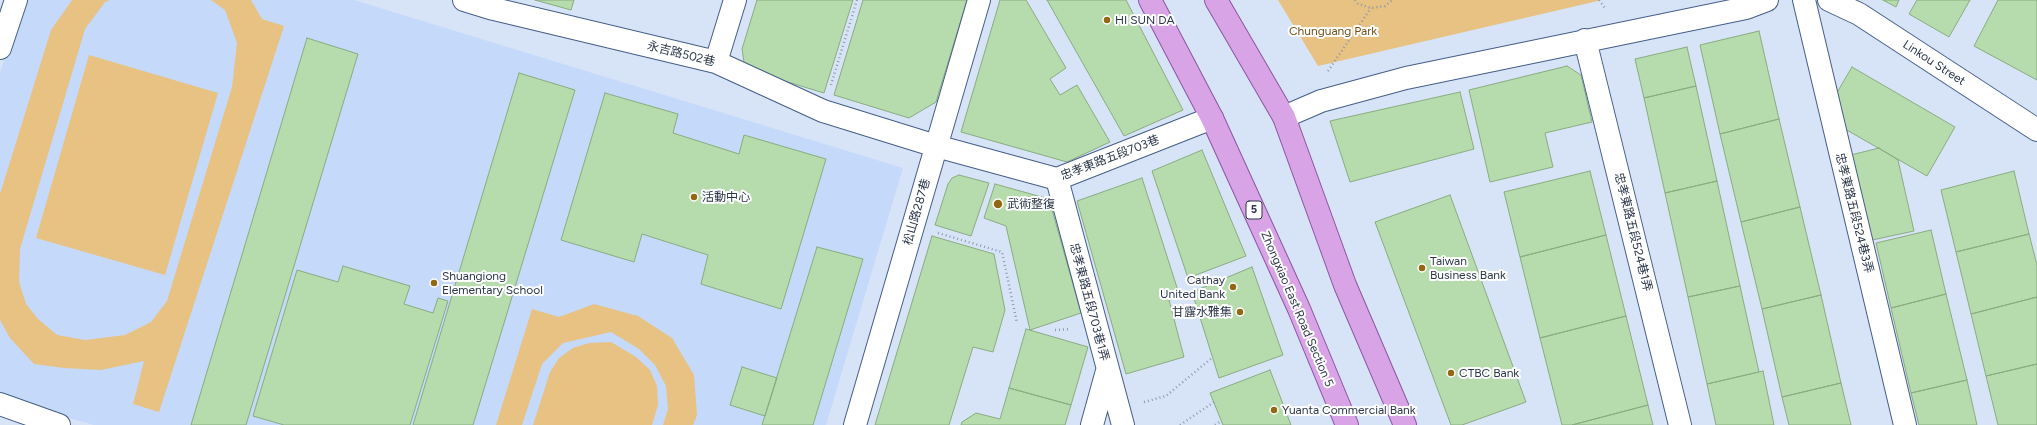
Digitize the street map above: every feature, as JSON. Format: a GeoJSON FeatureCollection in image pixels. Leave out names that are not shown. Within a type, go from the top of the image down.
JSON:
{"type":"FeatureCollection","features":[{"type":"Feature","properties":{"kind":"main road","name":"Zhongxiao East Road Section 5"},"geometry":{"type":"LineString","coordinates":[[1150,0],[1212,118],[1300,309],[1347,425]]}},
{"type":"Feature","properties":{"kind":"main road"},"geometry":{"type":"LineString","coordinates":[[1216,0],[1284,117],[1345,285],[1405,425]]}},
{"type":"Feature","properties":{"kind":"street"},"geometry":{"type":"LineString","coordinates":[[0,48],[16,0]]}},
{"type":"Feature","properties":{"kind":"street","name":"永吉路502巷"},"geometry":{"type":"LineString","coordinates":[[464,0],[491,4],[716,62],[823,111],[936,146]]}},
{"type":"Feature","properties":{"kind":"street"},"geometry":{"type":"LineString","coordinates":[[716,62],[735,0]]}},
{"type":"Feature","properties":{"kind":"street","name":"松山路287巷"},"geometry":{"type":"LineString","coordinates":[[855,425],[979,0]]}},
{"type":"Feature","properties":{"kind":"street"},"geometry":{"type":"LineString","coordinates":[[1284,117],[1321,101],[1406,78],[1746,8],[1767,0]]}},
{"type":"Feature","properties":{"kind":"street","name":"忠孝東路五段524巷3弄"},"geometry":{"type":"LineString","coordinates":[[1804,0],[1905,425]]}},
{"type":"Feature","properties":{"kind":"street","name":"Linkou Street"},"geometry":{"type":"LineString","coordinates":[[1829,0],[1859,14],[2037,130]]}},
{"type":"Feature","properties":{"kind":"street","name":"忠孝東路五段524巷1弄"},"geometry":{"type":"LineString","coordinates":[[1585,40],[1680,425]]}},
{"type":"Feature","properties":{"kind":"street","name":"忠孝東路五段703巷"},"geometry":{"type":"LineString","coordinates":[[936,146],[1057,179],[1212,118]]}},
{"type":"Feature","properties":{"kind":"street","name":"忠孝東路五段703巷1弄"},"geometry":{"type":"LineString","coordinates":[[1057,179],[1108,371],[1092,425]]}},
{"type":"Feature","properties":{"kind":"street"},"geometry":{"type":"LineString","coordinates":[[1108,371],[1121,417]]}},
{"type":"Feature","properties":{"kind":"street"},"geometry":{"type":"LineString","coordinates":[[0,404],[59,425]]}},
{"type":"Feature","properties":{"kind":"path"},"geometry":{"type":"LineString","coordinates":[[823,111],[857,0]]}},
{"type":"Feature","properties":{"kind":"path"},"geometry":{"type":"LineString","coordinates":[[1355,0],[1358,4],[1372,8],[1385,6],[1392,0]]}},
{"type":"Feature","properties":{"kind":"path"},"geometry":{"type":"LineString","coordinates":[[1599,0],[1605,8]]}},
{"type":"Feature","properties":{"kind":"path"},"geometry":{"type":"LineString","coordinates":[[1324,75],[1372,8]]}},
{"type":"Feature","properties":{"kind":"path"},"geometry":{"type":"LineString","coordinates":[[913,226],[1002,252],[1017,323]]}},
{"type":"Feature","properties":{"kind":"path"},"geometry":{"type":"LineString","coordinates":[[1121,417],[1166,396],[1212,357]]}},
{"type":"Feature","properties":{"kind":"path"},"geometry":{"type":"LineString","coordinates":[[1180,425],[1214,402]]}},
{"type":"Feature","properties":{"kind":"path"},"geometry":{"type":"LineString","coordinates":[[1215,425],[1221,421]]}},
{"type":"Feature","properties":{"kind":"shaded area","name":"Shuangiong Elementary School"},"geometry":{"type":"Polygon","coordinates":[[[24,0],[354,0],[903,168],[826,425],[94,425],[0,398],[0,73],[24,0]]]}},
{"type":"Feature","properties":{"kind":"green space"},"geometry":{"type":"Polygon","coordinates":[[[72,0],[110,0],[105,2],[85,29],[20,249],[19,282],[26,304],[38,319],[57,335],[85,340],[125,335],[151,322],[167,301],[232,87],[237,43],[225,10],[211,0],[251,0],[262,19],[284,26],[159,412],[133,404],[144,361],[101,370],[64,368],[34,364],[10,338],[0,320],[0,194],[51,30],[72,0]]]}},
{"type":"Feature","properties":{"kind":"green space","name":"Chunguang Park"},"geometry":{"type":"Polygon","coordinates":[[[1278,0],[1602,0],[1318,66],[1278,0]]]}},
{"type":"Feature","properties":{"kind":"green space"},"geometry":{"type":"Polygon","coordinates":[[[89,55],[218,93],[165,275],[36,238],[89,55]]]}},
{"type":"Feature","properties":{"kind":"green space"},"geometry":{"type":"Polygon","coordinates":[[[594,304],[638,316],[672,338],[694,375],[697,415],[693,425],[663,425],[668,409],[666,386],[655,365],[639,349],[611,332],[563,343],[542,364],[522,425],[496,425],[532,309],[559,317],[594,304]]]}},
{"type":"Feature","properties":{"kind":"green space"},"geometry":{"type":"Polygon","coordinates":[[[611,342],[636,357],[650,370],[657,386],[658,405],[652,425],[533,425],[550,372],[559,358],[573,348],[589,343],[611,342]]]}},
{"type":"Feature","properties":{"kind":"building"},"geometry":{"type":"Polygon","coordinates":[[[535,0],[574,0],[571,10],[535,0]]]}},
{"type":"Feature","properties":{"kind":"building"},"geometry":{"type":"Polygon","coordinates":[[[757,0],[853,0],[824,93],[745,69],[742,49],[757,0]]]}},
{"type":"Feature","properties":{"kind":"building"},"geometry":{"type":"Polygon","coordinates":[[[863,0],[967,0],[936,102],[909,118],[834,95],[863,0]]]}},
{"type":"Feature","properties":{"kind":"building"},"geometry":{"type":"Polygon","coordinates":[[[1000,0],[1026,0],[1066,68],[1050,79],[1060,95],[1077,85],[1110,142],[1067,162],[961,132],[1000,0]]]}},
{"type":"Feature","properties":{"kind":"building"},"geometry":{"type":"Polygon","coordinates":[[[1047,0],[1126,0],[1183,110],[1124,136],[1047,0]]]}},
{"type":"Feature","properties":{"kind":"building"},"geometry":{"type":"Polygon","coordinates":[[[1883,0],[1899,0],[1896,7],[1883,0]]]}},
{"type":"Feature","properties":{"kind":"building"},"geometry":{"type":"Polygon","coordinates":[[[1917,0],[1970,0],[1949,37],[1909,14],[1917,0]]]}},
{"type":"Feature","properties":{"kind":"building"},"geometry":{"type":"Polygon","coordinates":[[[1998,0],[2037,0],[2037,80],[1974,46],[1998,0]]]}},
{"type":"Feature","properties":{"kind":"building"},"geometry":{"type":"Polygon","coordinates":[[[1759,31],[1779,119],[1720,134],[1700,45],[1759,31]]]}},
{"type":"Feature","properties":{"kind":"building"},"geometry":{"type":"Polygon","coordinates":[[[307,38],[358,54],[246,425],[191,425],[307,38]]]}},
{"type":"Feature","properties":{"kind":"building"},"geometry":{"type":"Polygon","coordinates":[[[1687,47],[1696,86],[1644,98],[1635,59],[1687,47]]]}},
{"type":"Feature","properties":{"kind":"building"},"geometry":{"type":"Polygon","coordinates":[[[1567,66],[1581,75],[1592,122],[1545,133],[1553,167],[1490,182],[1469,90],[1567,66]]]}},
{"type":"Feature","properties":{"kind":"building"},"geometry":{"type":"Polygon","coordinates":[[[1852,67],[1955,127],[1927,176],[1831,121],[1832,101],[1852,67]]]}},
{"type":"Feature","properties":{"kind":"building"},"geometry":{"type":"Polygon","coordinates":[[[519,73],[575,90],[473,425],[413,425],[519,73]]]}},
{"type":"Feature","properties":{"kind":"building"},"geometry":{"type":"Polygon","coordinates":[[[1696,86],[1717,181],[1665,193],[1644,98],[1696,86]]]}},
{"type":"Feature","properties":{"kind":"building"},"geometry":{"type":"Polygon","coordinates":[[[1460,92],[1474,149],[1350,182],[1330,121],[1460,92]]]}},
{"type":"Feature","properties":{"kind":"building","name":"活動中心"},"geometry":{"type":"Polygon","coordinates":[[[605,93],[678,114],[673,133],[739,154],[744,135],[826,159],[781,309],[701,284],[708,255],[642,234],[634,262],[561,240],[605,93]]]}},
{"type":"Feature","properties":{"kind":"building"},"geometry":{"type":"Polygon","coordinates":[[[1779,119],[1800,207],[1741,222],[1720,134],[1779,119]]]}},
{"type":"Feature","properties":{"kind":"building"},"geometry":{"type":"Polygon","coordinates":[[[1879,148],[1898,160],[1914,231],[1863,242],[1843,157],[1879,148]]]}},
{"type":"Feature","properties":{"kind":"building"},"geometry":{"type":"Polygon","coordinates":[[[1202,150],[1246,256],[1188,278],[1152,171],[1202,150]]]}},
{"type":"Feature","properties":{"kind":"building"},"geometry":{"type":"Polygon","coordinates":[[[1590,171],[1606,235],[1520,257],[1504,192],[1590,171]]]}},
{"type":"Feature","properties":{"kind":"building"},"geometry":{"type":"Polygon","coordinates":[[[2014,171],[2029,234],[1956,252],[1941,190],[2014,171]]]}},
{"type":"Feature","properties":{"kind":"building"},"geometry":{"type":"Polygon","coordinates":[[[959,175],[989,183],[971,236],[935,225],[948,184],[952,178],[959,175]]]}},
{"type":"Feature","properties":{"kind":"building"},"geometry":{"type":"Polygon","coordinates":[[[1142,178],[1180,297],[1169,300],[1184,357],[1126,374],[1077,201],[1142,178]]]}},
{"type":"Feature","properties":{"kind":"building"},"geometry":{"type":"Polygon","coordinates":[[[1717,181],[1740,286],[1688,297],[1665,193],[1717,181]]]}},
{"type":"Feature","properties":{"kind":"building"},"geometry":{"type":"Polygon","coordinates":[[[995,184],[1049,199],[1081,313],[1030,330],[1006,226],[984,218],[995,184]]]}},
{"type":"Feature","properties":{"kind":"building"},"geometry":{"type":"Polygon","coordinates":[[[1450,195],[1526,402],[1462,425],[1451,425],[1375,222],[1450,195]]]}},
{"type":"Feature","properties":{"kind":"building"},"geometry":{"type":"Polygon","coordinates":[[[1800,207],[1821,295],[1762,309],[1741,222],[1800,207]]]}},
{"type":"Feature","properties":{"kind":"building"},"geometry":{"type":"Polygon","coordinates":[[[1931,230],[1946,294],[1891,308],[1876,243],[1931,230]]]}},
{"type":"Feature","properties":{"kind":"building"},"geometry":{"type":"Polygon","coordinates":[[[2029,234],[2037,265],[2037,297],[1971,314],[1956,252],[2029,234]]]}},
{"type":"Feature","properties":{"kind":"building"},"geometry":{"type":"Polygon","coordinates":[[[1606,235],[1626,316],[1540,338],[1520,257],[1606,235]]]}},
{"type":"Feature","properties":{"kind":"building"},"geometry":{"type":"Polygon","coordinates":[[[932,236],[994,254],[1005,310],[993,352],[973,347],[949,425],[875,425],[932,236]]]}},
{"type":"Feature","properties":{"kind":"building"},"geometry":{"type":"Polygon","coordinates":[[[817,247],[863,259],[813,425],[762,425],[817,247]]]}},
{"type":"Feature","properties":{"kind":"building"},"geometry":{"type":"Polygon","coordinates":[[[343,266],[410,286],[404,304],[433,313],[438,298],[448,301],[410,425],[284,425],[253,416],[297,270],[338,282],[343,266]]]}},
{"type":"Feature","properties":{"kind":"building"},"geometry":{"type":"Polygon","coordinates":[[[1252,267],[1283,355],[1219,378],[1192,292],[1252,267]]]}},
{"type":"Feature","properties":{"kind":"building"},"geometry":{"type":"Polygon","coordinates":[[[1740,286],[1759,372],[1707,384],[1688,297],[1740,286]]]}},
{"type":"Feature","properties":{"kind":"building"},"geometry":{"type":"Polygon","coordinates":[[[1946,294],[1967,380],[1911,393],[1891,308],[1946,294]]]}},
{"type":"Feature","properties":{"kind":"building"},"geometry":{"type":"Polygon","coordinates":[[[1821,295],[1841,383],[1782,397],[1762,309],[1821,295]]]}},
{"type":"Feature","properties":{"kind":"building"},"geometry":{"type":"Polygon","coordinates":[[[2037,297],[2037,364],[1986,376],[1971,314],[2037,297]]]}},
{"type":"Feature","properties":{"kind":"building"},"geometry":{"type":"Polygon","coordinates":[[[1626,316],[1648,405],[1572,425],[1562,425],[1540,338],[1626,316]]]}},
{"type":"Feature","properties":{"kind":"building"},"geometry":{"type":"Polygon","coordinates":[[[1026,329],[1088,347],[1071,405],[1009,388],[1026,329]]]}},
{"type":"Feature","properties":{"kind":"building"},"geometry":{"type":"Polygon","coordinates":[[[2037,364],[2037,425],[1998,425],[1986,376],[2037,364]]]}},
{"type":"Feature","properties":{"kind":"building"},"geometry":{"type":"Polygon","coordinates":[[[742,367],[777,378],[765,416],[730,405],[742,367]]]}},
{"type":"Feature","properties":{"kind":"building"},"geometry":{"type":"Polygon","coordinates":[[[1270,370],[1291,425],[1223,425],[1210,393],[1270,370]]]}},
{"type":"Feature","properties":{"kind":"building"},"geometry":{"type":"Polygon","coordinates":[[[1763,371],[1774,425],[1716,425],[1707,384],[1763,371]]]}},
{"type":"Feature","properties":{"kind":"building"},"geometry":{"type":"Polygon","coordinates":[[[1967,380],[1977,425],[1919,425],[1911,393],[1967,380]]]}},
{"type":"Feature","properties":{"kind":"building"},"geometry":{"type":"Polygon","coordinates":[[[1841,383],[1851,425],[1789,425],[1782,397],[1841,383]]]}},
{"type":"Feature","properties":{"kind":"building"},"geometry":{"type":"Polygon","coordinates":[[[1009,388],[1071,405],[1065,425],[961,425],[962,422],[976,413],[1000,419],[1009,388]]]}},
{"type":"Feature","properties":{"kind":"building"},"geometry":{"type":"Polygon","coordinates":[[[1648,405],[1653,425],[1572,425],[1648,405]]]}},
{"type":"Feature","properties":{"kind":"place","name":"HI SUN DA"},"geometry":{"type":"Point","coordinates":[1107,20]}},
{"type":"Feature","properties":{"kind":"place","name":"活動中心"},"geometry":{"type":"Point","coordinates":[694,197]}},
{"type":"Feature","properties":{"kind":"place","name":"武術整復"},"geometry":{"type":"Point","coordinates":[998,204]}},
{"type":"Feature","properties":{"kind":"place","name":"Taiwan Business Bank"},"geometry":{"type":"Point","coordinates":[1422,268]}},
{"type":"Feature","properties":{"kind":"place","name":"Shuangiong Elementary School"},"geometry":{"type":"Point","coordinates":[434,283]}},
{"type":"Feature","properties":{"kind":"place","name":"Cathay United Bank"},"geometry":{"type":"Point","coordinates":[1233,287]}},
{"type":"Feature","properties":{"kind":"place","name":"甘露水雅集"},"geometry":{"type":"Point","coordinates":[1240,312]}},
{"type":"Feature","properties":{"kind":"place","name":"CTBC Bank"},"geometry":{"type":"Point","coordinates":[1451,373]}},
{"type":"Feature","properties":{"kind":"place","name":"Yuanta Commercial Bank"},"geometry":{"type":"Point","coordinates":[1274,410]}}]}
